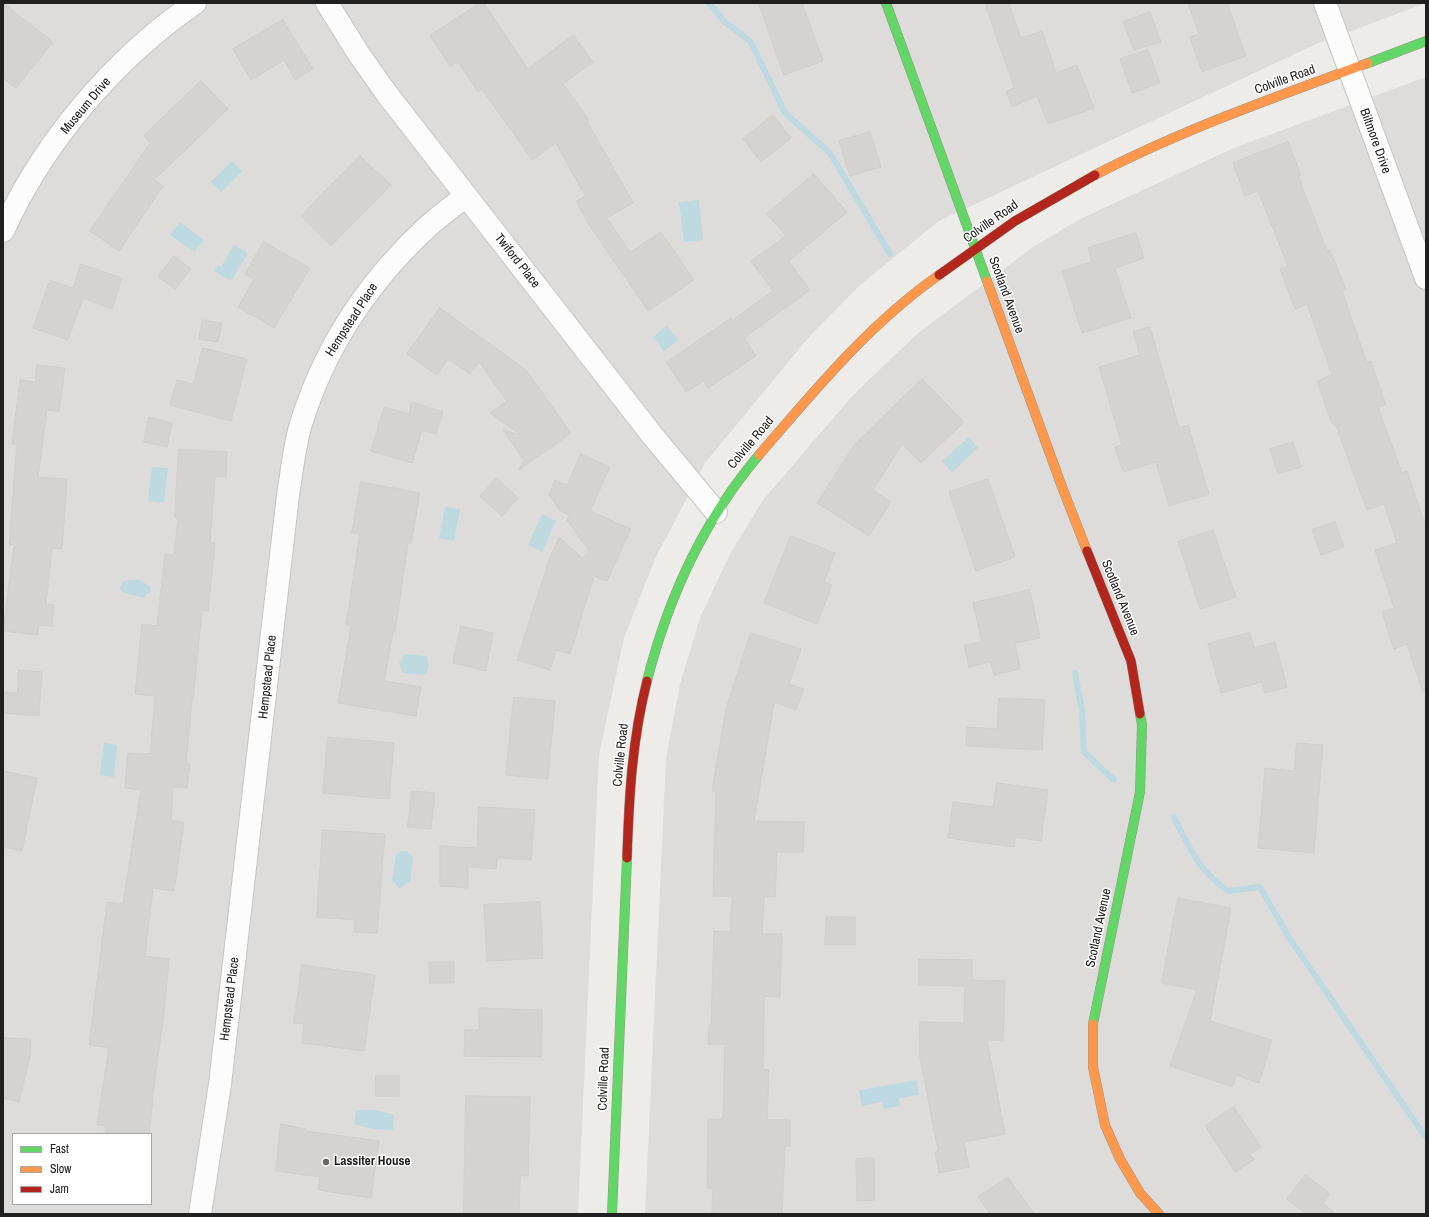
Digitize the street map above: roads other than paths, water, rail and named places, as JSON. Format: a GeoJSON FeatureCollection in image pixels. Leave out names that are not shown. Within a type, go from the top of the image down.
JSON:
{"type":"FeatureCollection","features":[{"type":"Feature","properties":{"kind":"street","name":"Museum Drive"},"geometry":{"type":"LineString","coordinates":[[3,231],[14,207],[41,161],[82,107],[122,64],[172,19],[195,3]]}},
{"type":"Feature","properties":{"kind":"street","name":"Twiford Place"},"geometry":{"type":"LineString","coordinates":[[328,3],[358,53],[387,94],[656,441],[716,512]]}},
{"type":"Feature","properties":{"kind":"street","name":"Scotland Avenue"},"geometry":{"type":"LineString","coordinates":[[886,3],[1064,493],[1131,661],[1136,682],[1142,726],[1140,792],[1092,1027],[1093,1067],[1105,1125],[1120,1159],[1140,1193],[1159,1214]]}},
{"type":"Feature","properties":{"kind":"street","name":"Biltmore Drive"},"geometry":{"type":"LineString","coordinates":[[1325,3],[1426,278]]}},
{"type":"Feature","properties":{"kind":"street","name":"Colville Road"},"geometry":{"type":"LineString","coordinates":[[612,1214],[632,756],[639,712],[655,648],[668,608],[696,548],[716,512],[735,483],[751,462],[839,362],[916,291],[1014,220],[1066,190],[1140,151],[1226,116],[1426,41]]}},
{"type":"Feature","properties":{"kind":"street","name":"Hempstead Place"},"geometry":{"type":"LineString","coordinates":[[200,1214],[220,1084],[288,495],[301,424],[325,361],[342,330],[367,294],[391,264],[424,230],[466,196]]}},
{"type":"Feature","properties":{"kind":"water"},"geometry":{"type":"Polygon","coordinates":[[[232,161],[242,171],[221,192],[211,182],[232,161]]]}},
{"type":"Feature","properties":{"kind":"water"},"geometry":{"type":"Polygon","coordinates":[[[699,200],[703,240],[684,242],[679,202],[699,200]]]}},
{"type":"Feature","properties":{"kind":"water"},"geometry":{"type":"Polygon","coordinates":[[[180,222],[204,240],[194,252],[170,235],[180,222]]]}},
{"type":"Feature","properties":{"kind":"water"},"geometry":{"type":"Polygon","coordinates":[[[234,245],[248,253],[231,281],[214,271],[218,265],[221,267],[234,245]]]}},
{"type":"Feature","properties":{"kind":"water"},"geometry":{"type":"Polygon","coordinates":[[[667,326],[678,340],[664,351],[653,337],[667,326]]]}},
{"type":"Feature","properties":{"kind":"water"},"geometry":{"type":"Polygon","coordinates":[[[969,437],[978,448],[952,472],[942,461],[969,437]]]}},
{"type":"Feature","properties":{"kind":"water"},"geometry":{"type":"Polygon","coordinates":[[[152,467],[168,468],[164,503],[148,501],[152,467]]]}},
{"type":"Feature","properties":{"kind":"water"},"geometry":{"type":"Polygon","coordinates":[[[445,507],[460,509],[454,541],[439,538],[445,507]]]}},
{"type":"Feature","properties":{"kind":"water"},"geometry":{"type":"Polygon","coordinates":[[[542,514],[556,521],[542,552],[528,545],[542,514]]]}},
{"type":"Feature","properties":{"kind":"water"},"geometry":{"type":"Polygon","coordinates":[[[138,579],[151,587],[150,593],[146,594],[144,598],[122,592],[120,589],[122,582],[138,579]]]}},
{"type":"Feature","properties":{"kind":"water"},"geometry":{"type":"Polygon","coordinates":[[[405,654],[427,656],[429,666],[425,675],[402,673],[399,663],[405,654]]]}},
{"type":"Feature","properties":{"kind":"water"},"geometry":{"type":"Polygon","coordinates":[[[104,743],[117,745],[114,777],[100,775],[104,743]]]}},
{"type":"Feature","properties":{"kind":"water"},"geometry":{"type":"Polygon","coordinates":[[[402,851],[407,851],[413,857],[410,882],[400,889],[392,880],[396,855],[402,851]]]}},
{"type":"Feature","properties":{"kind":"water"},"geometry":{"type":"Polygon","coordinates":[[[917,1080],[919,1095],[899,1098],[900,1106],[884,1109],[882,1102],[862,1106],[859,1090],[917,1080]]]}},
{"type":"Feature","properties":{"kind":"water"},"geometry":{"type":"Polygon","coordinates":[[[356,1110],[376,1110],[394,1115],[393,1130],[373,1129],[354,1124],[356,1110]]]}},
{"type":"Feature","properties":{"kind":"waterway"},"geometry":{"type":"LineString","coordinates":[[709,3],[725,22],[751,42],[785,113],[830,153],[890,254]]}},
{"type":"Feature","properties":{"kind":"waterway"},"geometry":{"type":"LineString","coordinates":[[1075,673],[1082,711],[1084,752],[1114,780]]}},
{"type":"Feature","properties":{"kind":"waterway"},"geometry":{"type":"LineString","coordinates":[[1174,817],[1196,858],[1209,875],[1218,883],[1228,891],[1260,887],[1288,936],[1426,1138]]}},
{"type":"Feature","properties":{"kind":"place","name":"Lassiter House"},"geometry":{"type":"Point","coordinates":[326,1162]}}]}
